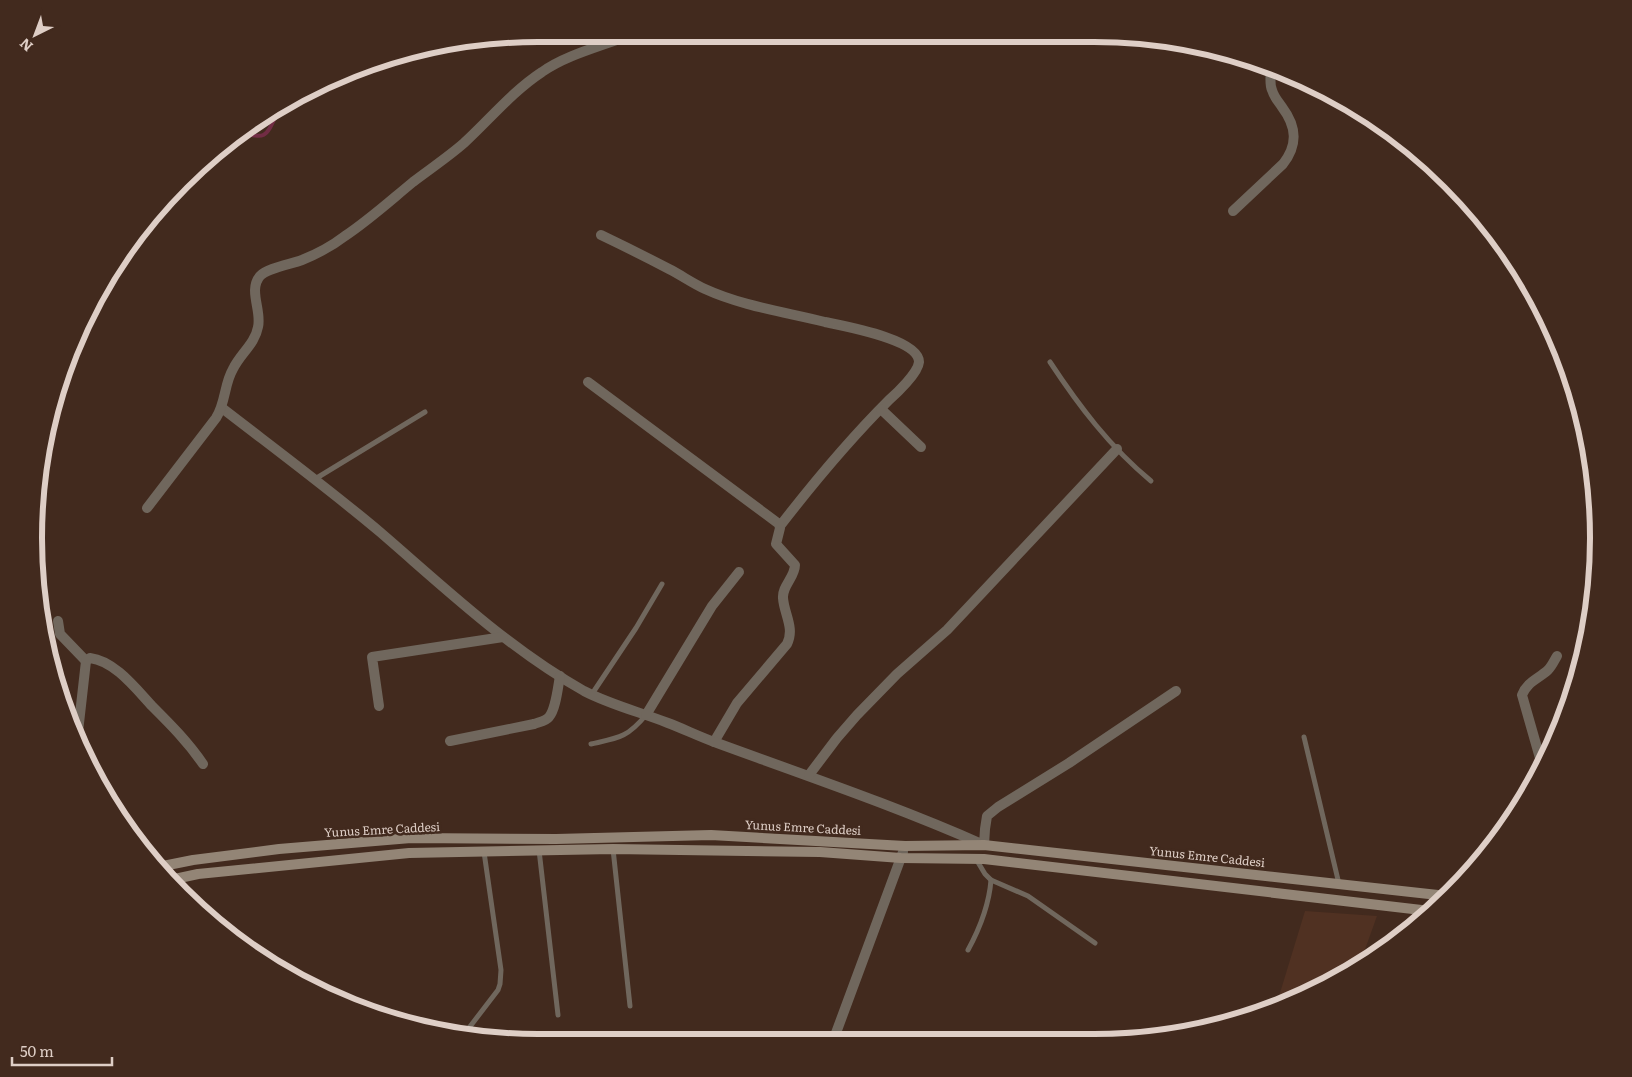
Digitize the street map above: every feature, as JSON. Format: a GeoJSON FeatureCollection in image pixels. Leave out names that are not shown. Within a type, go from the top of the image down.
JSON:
{"type":"FeatureCollection","features":[{"type":"Feature","properties":{"kind":"street"},"geometry":{"type":"LineString","coordinates":[[147,508],[222,408],[232,370],[254,340],[258,328],[255,299],[259,277],[264,273],[322,251],[345,236],[450,154],[523,86],[543,71],[567,59],[612,42]]}},
{"type":"Feature","properties":{"kind":"street"},"geometry":{"type":"LineString","coordinates":[[1233,211],[1283,164],[1289,157],[1294,144],[1294,133],[1290,120],[1272,90],[1271,75]]}},
{"type":"Feature","properties":{"kind":"street"},"geometry":{"type":"LineString","coordinates":[[601,235],[668,268],[705,289],[728,298],[764,308],[874,334],[909,348],[916,354],[919,362],[908,380],[830,464],[780,526],[776,544],[795,564],[795,570],[782,596],[790,624],[790,638],[737,703],[714,742]]}},
{"type":"Feature","properties":{"kind":"street"},"geometry":{"type":"LineString","coordinates":[[588,382],[780,526]]}},
{"type":"Feature","properties":{"kind":"street"},"geometry":{"type":"LineString","coordinates":[[222,408],[377,530],[503,637],[560,676],[615,705],[926,819],[984,845],[984,829],[987,816],[998,806],[1069,763],[1176,691]]}},
{"type":"Feature","properties":{"kind":"street"},"geometry":{"type":"LineString","coordinates":[[881,408],[921,446]]}},
{"type":"Feature","properties":{"kind":"street"},"geometry":{"type":"LineString","coordinates":[[809,775],[857,715],[897,674],[947,630],[1116,449]]}},
{"type":"Feature","properties":{"kind":"street"},"geometry":{"type":"LineString","coordinates":[[646,715],[712,606],[739,572]]}},
{"type":"Feature","properties":{"kind":"street"},"geometry":{"type":"LineString","coordinates":[[58,621],[60,634],[86,661]]}},
{"type":"Feature","properties":{"kind":"street"},"geometry":{"type":"LineString","coordinates":[[379,706],[372,657],[503,637]]}},
{"type":"Feature","properties":{"kind":"street"},"geometry":{"type":"LineString","coordinates":[[1539,755],[1522,695],[1530,682],[1550,668],[1557,656]]}},
{"type":"Feature","properties":{"kind":"street"},"geometry":{"type":"LineString","coordinates":[[86,661],[90,658],[97,659],[125,677],[189,743],[203,764]]}},
{"type":"Feature","properties":{"kind":"street"},"geometry":{"type":"LineString","coordinates":[[79,725],[86,661]]}},
{"type":"Feature","properties":{"kind":"street"},"geometry":{"type":"LineString","coordinates":[[450,740],[534,724],[545,720],[553,711],[560,676]]}},
{"type":"Feature","properties":{"kind":"street","name":"Yunus Emre Caddesi"},"geometry":{"type":"LineString","coordinates":[[166,865],[279,849],[411,838],[711,835],[905,846],[984,845],[1438,895]]}},
{"type":"Feature","properties":{"kind":"street"},"geometry":{"type":"LineString","coordinates":[[836,1034],[905,846]]}},
{"type":"Feature","properties":{"kind":"street","name":"Yunus Emre Caddesi"},"geometry":{"type":"LineString","coordinates":[[178,878],[198,874],[409,852],[613,849],[820,852],[901,858],[976,859],[1422,910]]}},
{"type":"Feature","properties":{"kind":"lane"},"geometry":{"type":"LineString","coordinates":[[1050,362],[1091,421],[1116,449],[1151,481]]}},
{"type":"Feature","properties":{"kind":"lane"},"geometry":{"type":"LineString","coordinates":[[314,480],[425,412]]}},
{"type":"Feature","properties":{"kind":"lane"},"geometry":{"type":"LineString","coordinates":[[592,694],[636,628],[662,584]]}},
{"type":"Feature","properties":{"kind":"lane"},"geometry":{"type":"LineString","coordinates":[[591,744],[620,737],[635,729],[646,715]]}},
{"type":"Feature","properties":{"kind":"lane"},"geometry":{"type":"LineString","coordinates":[[1304,737],[1339,884]]}},
{"type":"Feature","properties":{"kind":"lane"},"geometry":{"type":"LineString","coordinates":[[613,849],[630,1006]]}},
{"type":"Feature","properties":{"kind":"lane"},"geometry":{"type":"LineString","coordinates":[[539,850],[558,1015]]}},
{"type":"Feature","properties":{"kind":"lane"},"geometry":{"type":"LineString","coordinates":[[468,1029],[492,998],[500,984],[501,970],[484,852]]}},
{"type":"Feature","properties":{"kind":"lane"},"geometry":{"type":"LineString","coordinates":[[976,859],[991,880],[1028,896],[1095,943]]}},
{"type":"Feature","properties":{"kind":"lane"},"geometry":{"type":"LineString","coordinates":[[968,950],[985,914],[990,898],[991,880]]}},
{"type":"Feature","properties":{"kind":"shaded area"},"geometry":{"type":"Polygon","coordinates":[[[1305,911],[1377,916],[1363,955],[1313,983],[1278,999],[1305,911]]]}},
{"type":"Feature","properties":{"kind":"waterway"},"geometry":{"type":"LineString","coordinates":[[251,135],[264,135],[274,119]]}}]}
